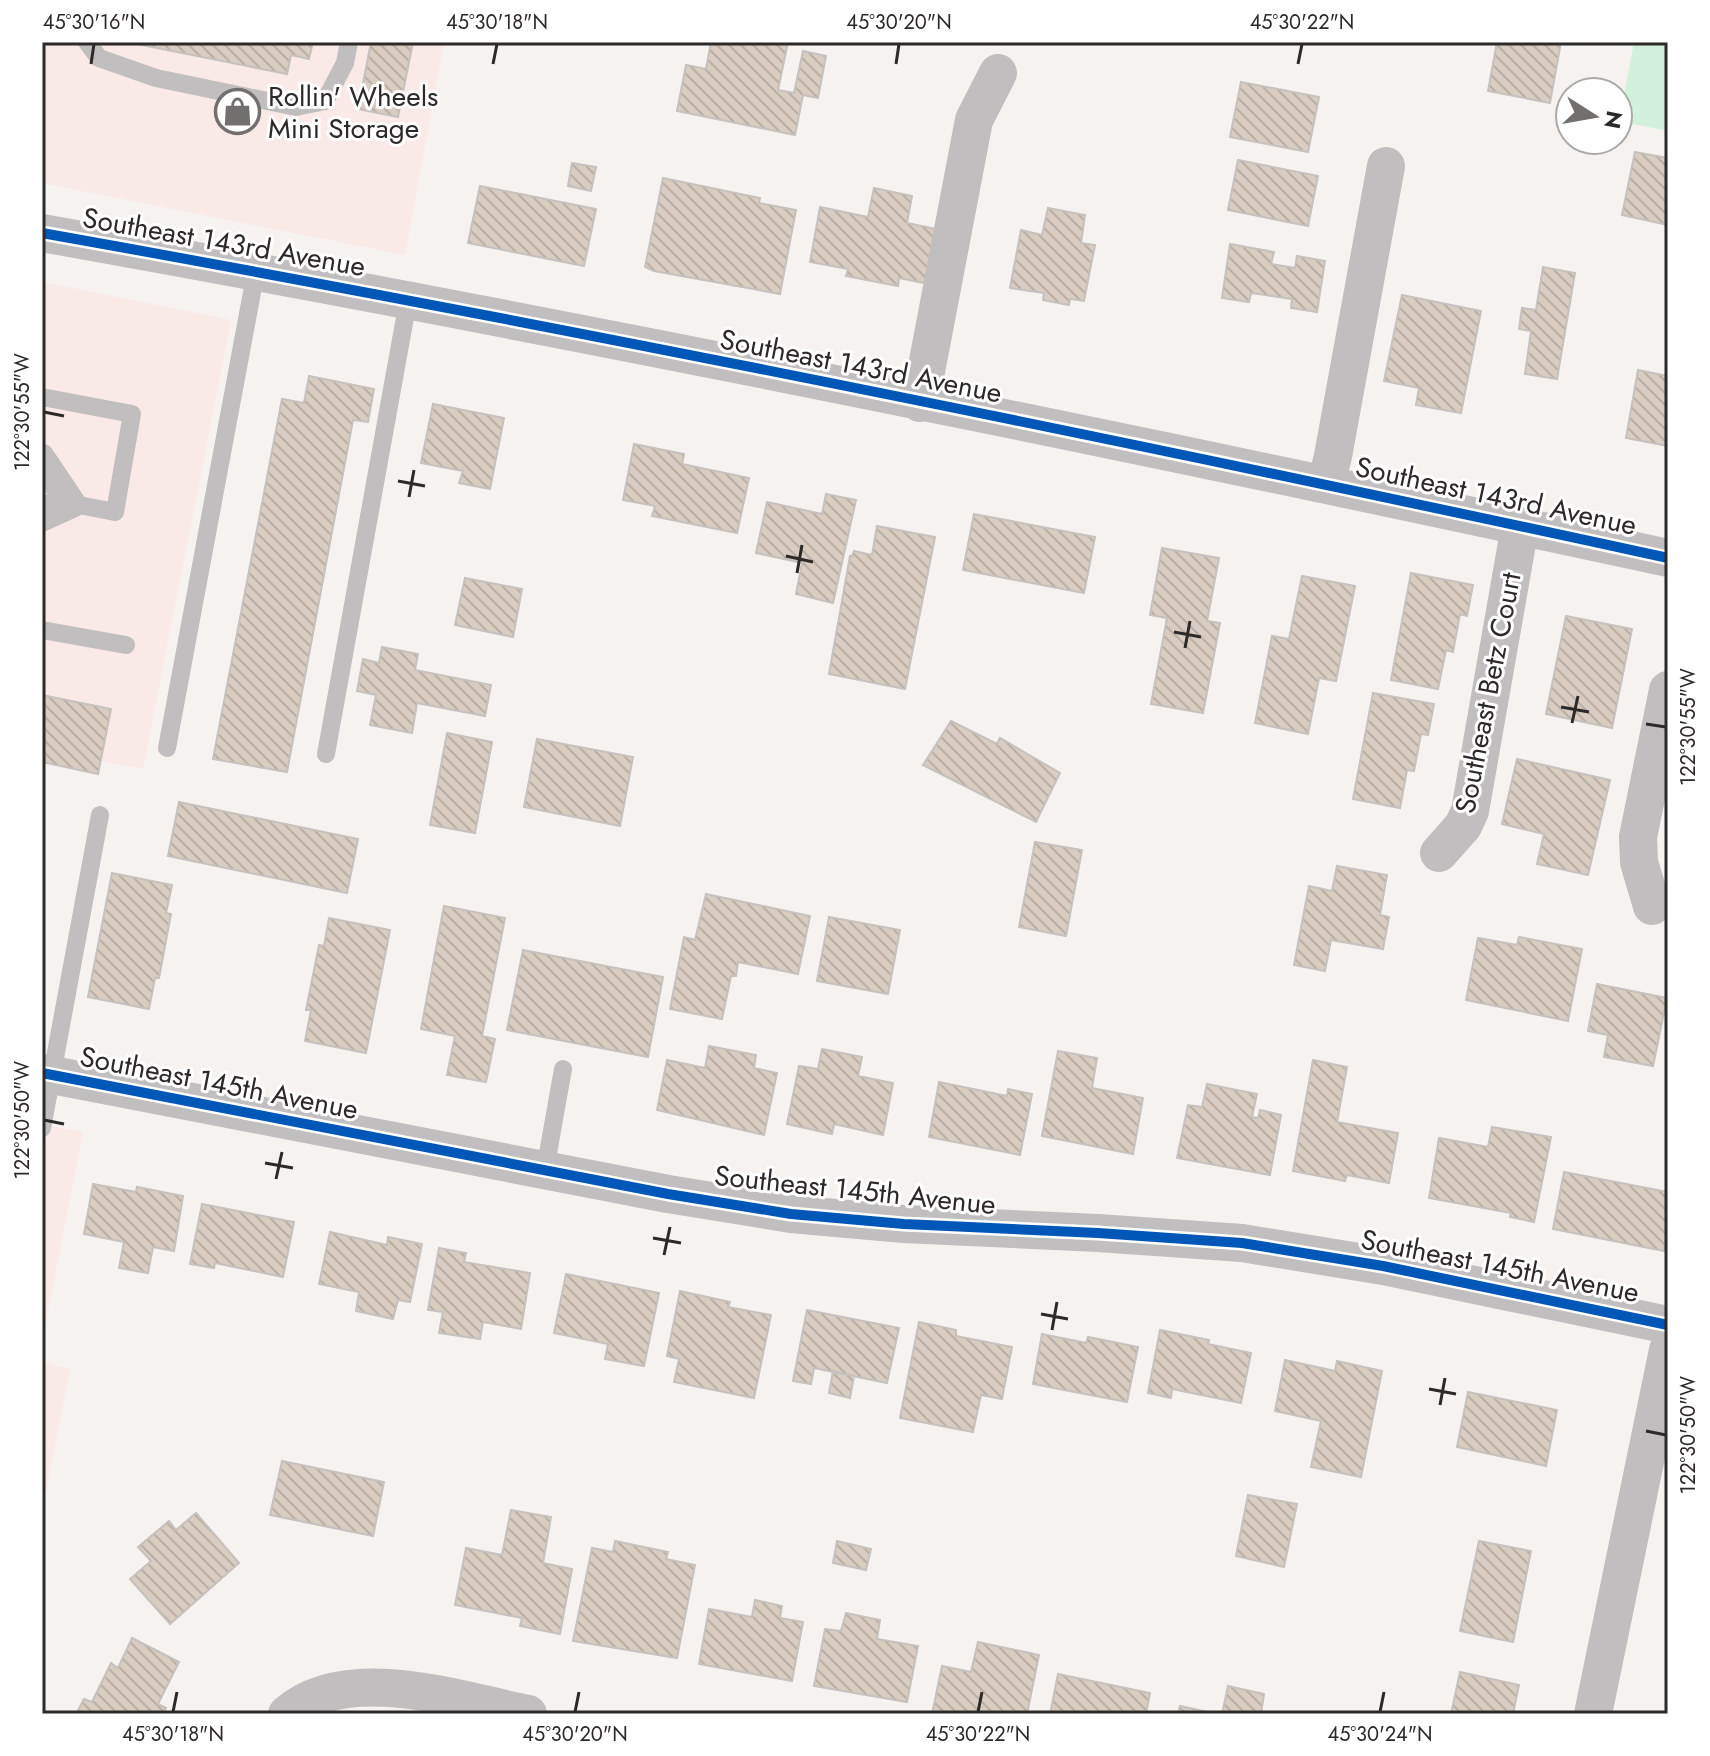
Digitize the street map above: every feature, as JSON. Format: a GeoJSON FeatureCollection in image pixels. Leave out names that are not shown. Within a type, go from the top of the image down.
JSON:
{"type":"FeatureCollection","features":[{"type":"Feature","properties":{"kind":"street"},"geometry":{"type":"LineString","coordinates":[[920,403],[974,120],[998,73]]}},
{"type":"Feature","properties":{"kind":"street"},"geometry":{"type":"LineString","coordinates":[[1326,484],[1386,166]]}},
{"type":"Feature","properties":{"kind":"street","name":"Southeast 143rd Avenue"},"geometry":{"type":"LineString","coordinates":[[42,233],[256,271],[1326,484],[1668,558]]}},
{"type":"Feature","properties":{"kind":"street","name":"Southeast Betz Court"},"geometry":{"type":"LineString","coordinates":[[1439,853],[1463,826],[1470,811],[1520,526]]}},
{"type":"Feature","properties":{"kind":"street"},"geometry":{"type":"LineString","coordinates":[[1652,906],[1639,862],[1638,837],[1668,690]]}},
{"type":"Feature","properties":{"kind":"street","name":"Southeast 145th Avenue"},"geometry":{"type":"LineString","coordinates":[[46,1074],[791,1214],[904,1224],[1242,1243],[1383,1266],[1668,1325]]}},
{"type":"Feature","properties":{"kind":"street"},"geometry":{"type":"LineString","coordinates":[[1593,1714],[1668,1350]]}},
{"type":"Feature","properties":{"kind":"street"},"geometry":{"type":"LineString","coordinates":[[287,1714],[328,1690],[388,1686],[528,1714]]}},
{"type":"Feature","properties":{"kind":"lane"},"geometry":{"type":"LineString","coordinates":[[87,42],[99,58],[156,78],[296,107],[325,101],[345,63],[349,42]]}},
{"type":"Feature","properties":{"kind":"lane"},"geometry":{"type":"LineString","coordinates":[[167,748],[256,271]]}},
{"type":"Feature","properties":{"kind":"lane"},"geometry":{"type":"LineString","coordinates":[[326,754],[408,301]]}},
{"type":"Feature","properties":{"kind":"lane"},"geometry":{"type":"LineString","coordinates":[[42,397],[132,414],[115,512],[79,505],[42,503]]}},
{"type":"Feature","properties":{"kind":"lane"},"geometry":{"type":"LineString","coordinates":[[44,453],[79,505]]}},
{"type":"Feature","properties":{"kind":"lane"},"geometry":{"type":"LineString","coordinates":[[42,479],[79,505]]}},
{"type":"Feature","properties":{"kind":"lane"},"geometry":{"type":"LineString","coordinates":[[42,523],[79,505]]}},
{"type":"Feature","properties":{"kind":"lane"},"geometry":{"type":"LineString","coordinates":[[42,630],[126,645]]}},
{"type":"Feature","properties":{"kind":"lane"},"geometry":{"type":"LineString","coordinates":[[42,1128],[46,1074],[100,815]]}},
{"type":"Feature","properties":{"kind":"lane"},"geometry":{"type":"LineString","coordinates":[[545,1170],[563,1069]]}},
{"type":"Feature","properties":{"kind":"shaded area","name":"Rollin' Wheels Mini Storage"},"geometry":{"type":"Polygon","coordinates":[[[42,42],[444,42],[405,255],[42,183],[42,42]]]}},
{"type":"Feature","properties":{"kind":"shaded area"},"geometry":{"type":"Polygon","coordinates":[[[42,282],[231,320],[143,769],[42,750],[42,282]]]}},
{"type":"Feature","properties":{"kind":"shaded area"},"geometry":{"type":"Polygon","coordinates":[[[42,1124],[83,1132],[42,1341],[42,1124]]]}},
{"type":"Feature","properties":{"kind":"shaded area"},"geometry":{"type":"Polygon","coordinates":[[[42,1362],[70,1369],[42,1512],[42,1362]]]}},
{"type":"Feature","properties":{"kind":"green space"},"geometry":{"type":"Polygon","coordinates":[[[1634,42],[1668,42],[1668,131],[1634,124],[1634,76],[1628,76],[1634,42]]]}},
{"type":"Feature","properties":{"kind":"building"},"geometry":{"type":"Polygon","coordinates":[[[127,42],[313,42],[309,59],[291,55],[287,74],[127,42]]]}},
{"type":"Feature","properties":{"kind":"building"},"geometry":{"type":"Polygon","coordinates":[[[371,42],[413,42],[398,117],[358,109],[371,42]]]}},
{"type":"Feature","properties":{"kind":"building"},"geometry":{"type":"Polygon","coordinates":[[[711,42],[788,42],[778,90],[794,93],[803,51],[826,56],[818,98],[803,95],[795,135],[677,111],[686,65],[706,69],[711,42]]]}},
{"type":"Feature","properties":{"kind":"building"},"geometry":{"type":"Polygon","coordinates":[[[1497,42],[1561,42],[1550,103],[1488,91],[1497,42]]]}},
{"type":"Feature","properties":{"kind":"building"},"geometry":{"type":"Polygon","coordinates":[[[1241,82],[1319,97],[1308,152],[1230,137],[1241,82]]]}},
{"type":"Feature","properties":{"kind":"building"},"geometry":{"type":"Polygon","coordinates":[[[1635,152],[1668,158],[1668,225],[1622,215],[1635,152]]]}},
{"type":"Feature","properties":{"kind":"building"},"geometry":{"type":"Polygon","coordinates":[[[1238,160],[1318,176],[1308,226],[1228,210],[1238,160]]]}},
{"type":"Feature","properties":{"kind":"building"},"geometry":{"type":"Polygon","coordinates":[[[572,163],[596,167],[591,191],[568,186],[572,163]]]}},
{"type":"Feature","properties":{"kind":"building"},"geometry":{"type":"Polygon","coordinates":[[[663,178],[760,198],[759,203],[796,210],[780,294],[645,267],[663,178]]]}},
{"type":"Feature","properties":{"kind":"building"},"geometry":{"type":"Polygon","coordinates":[[[480,186],[596,209],[584,266],[468,243],[480,186]]]}},
{"type":"Feature","properties":{"kind":"building"},"geometry":{"type":"Polygon","coordinates":[[[874,188],[912,196],[907,223],[941,230],[929,284],[899,278],[898,286],[846,276],[848,269],[810,262],[820,207],[868,217],[874,188]]]}},
{"type":"Feature","properties":{"kind":"building"},"geometry":{"type":"Polygon","coordinates":[[[1048,208],[1085,215],[1081,243],[1095,245],[1084,301],[1070,299],[1069,305],[1043,300],[1044,293],[1010,288],[1021,230],[1042,235],[1048,208]]]}},
{"type":"Feature","properties":{"kind":"building"},"geometry":{"type":"Polygon","coordinates":[[[1230,244],[1274,252],[1271,264],[1295,268],[1297,256],[1325,261],[1317,312],[1291,308],[1292,299],[1251,293],[1249,302],[1222,298],[1230,244]]]}},
{"type":"Feature","properties":{"kind":"building"},"geometry":{"type":"Polygon","coordinates":[[[1543,267],[1575,273],[1557,379],[1525,374],[1531,331],[1519,329],[1522,308],[1536,310],[1543,267]]]}},
{"type":"Feature","properties":{"kind":"building"},"geometry":{"type":"Polygon","coordinates":[[[1402,295],[1481,311],[1461,413],[1416,405],[1419,388],[1384,381],[1402,295]]]}},
{"type":"Feature","properties":{"kind":"building"},"geometry":{"type":"Polygon","coordinates":[[[1638,370],[1668,376],[1668,446],[1626,438],[1638,370]]]}},
{"type":"Feature","properties":{"kind":"building"},"geometry":{"type":"Polygon","coordinates":[[[309,376],[374,389],[368,422],[353,420],[287,772],[213,759],[282,399],[304,403],[309,376]]]}},
{"type":"Feature","properties":{"kind":"building"},"geometry":{"type":"Polygon","coordinates":[[[433,404],[504,418],[490,489],[459,483],[463,471],[421,463],[433,404]]]}},
{"type":"Feature","properties":{"kind":"building"},"geometry":{"type":"Polygon","coordinates":[[[634,444],[684,454],[682,464],[749,478],[737,533],[652,516],[655,506],[623,500],[634,444]]]}},
{"type":"Feature","properties":{"kind":"building"},"geometry":{"type":"Polygon","coordinates":[[[826,494],[856,500],[833,603],[796,594],[802,563],[756,553],[767,502],[822,514],[826,494]]]}},
{"type":"Feature","properties":{"kind":"building"},"geometry":{"type":"Polygon","coordinates":[[[974,514],[1095,537],[1084,593],[963,570],[974,514]]]}},
{"type":"Feature","properties":{"kind":"building"},"geometry":{"type":"Polygon","coordinates":[[[877,526],[935,537],[905,689],[829,674],[850,556],[854,551],[872,555],[877,526]]]}},
{"type":"Feature","properties":{"kind":"building"},"geometry":{"type":"Polygon","coordinates":[[[1162,548],[1219,558],[1207,621],[1220,623],[1203,713],[1151,704],[1167,618],[1150,615],[1162,548]]]}},
{"type":"Feature","properties":{"kind":"building"},"geometry":{"type":"Polygon","coordinates":[[[1411,573],[1473,585],[1467,616],[1460,614],[1453,652],[1446,650],[1438,689],[1391,680],[1411,573]]]}},
{"type":"Feature","properties":{"kind":"building"},"geometry":{"type":"Polygon","coordinates":[[[1302,576],[1355,586],[1336,681],[1319,678],[1308,734],[1255,723],[1272,636],[1289,639],[1302,576]]]}},
{"type":"Feature","properties":{"kind":"building"},"geometry":{"type":"Polygon","coordinates":[[[465,578],[522,589],[513,637],[455,625],[465,578]]]}},
{"type":"Feature","properties":{"kind":"building"},"geometry":{"type":"Polygon","coordinates":[[[1566,616],[1632,629],[1612,728],[1546,714],[1566,616]]]}},
{"type":"Feature","properties":{"kind":"building"},"geometry":{"type":"Polygon","coordinates":[[[382,647],[418,654],[415,670],[491,685],[485,716],[417,703],[412,733],[370,725],[376,695],[357,691],[363,659],[379,663],[382,647]]]}},
{"type":"Feature","properties":{"kind":"building"},"geometry":{"type":"Polygon","coordinates":[[[1373,693],[1434,704],[1428,735],[1421,734],[1414,771],[1407,770],[1400,808],[1353,799],[1373,693]]]}},
{"type":"Feature","properties":{"kind":"building"},"geometry":{"type":"Polygon","coordinates":[[[42,695],[111,709],[98,774],[42,762],[42,695]]]}},
{"type":"Feature","properties":{"kind":"building"},"geometry":{"type":"Polygon","coordinates":[[[951,721],[997,744],[1000,738],[1060,773],[1036,822],[923,765],[951,721]]]}},
{"type":"Feature","properties":{"kind":"building"},"geometry":{"type":"Polygon","coordinates":[[[447,733],[492,742],[475,833],[430,825],[447,733]]]}},
{"type":"Feature","properties":{"kind":"building"},"geometry":{"type":"Polygon","coordinates":[[[537,739],[633,757],[620,826],[524,807],[537,739]]]}},
{"type":"Feature","properties":{"kind":"building"},"geometry":{"type":"Polygon","coordinates":[[[1517,759],[1610,780],[1588,875],[1537,864],[1544,834],[1502,824],[1517,759]]]}},
{"type":"Feature","properties":{"kind":"building"},"geometry":{"type":"Polygon","coordinates":[[[179,802],[358,839],[347,893],[168,856],[179,802]]]}},
{"type":"Feature","properties":{"kind":"building"},"geometry":{"type":"Polygon","coordinates":[[[1035,842],[1082,850],[1066,936],[1019,927],[1035,842]]]}},
{"type":"Feature","properties":{"kind":"building"},"geometry":{"type":"Polygon","coordinates":[[[1337,866],[1387,875],[1380,915],[1389,917],[1383,949],[1331,940],[1325,971],[1294,965],[1309,886],[1332,891],[1337,866]]]}},
{"type":"Feature","properties":{"kind":"building"},"geometry":{"type":"Polygon","coordinates":[[[112,873],[172,885],[166,913],[171,914],[159,978],[155,978],[149,1009],[88,997],[112,873]]]}},
{"type":"Feature","properties":{"kind":"building"},"geometry":{"type":"Polygon","coordinates":[[[706,894],[810,916],[798,974],[738,962],[736,976],[731,976],[722,1019],[670,1009],[684,937],[695,940],[706,894]]]}},
{"type":"Feature","properties":{"kind":"building"},"geometry":{"type":"Polygon","coordinates":[[[444,906],[505,918],[482,1036],[495,1039],[486,1082],[447,1075],[455,1036],[421,1029],[444,906]]]}},
{"type":"Feature","properties":{"kind":"building"},"geometry":{"type":"Polygon","coordinates":[[[829,917],[900,930],[888,994],[817,981],[829,917]]]}},
{"type":"Feature","properties":{"kind":"building"},"geometry":{"type":"Polygon","coordinates":[[[329,918],[390,930],[366,1053],[305,1041],[311,1010],[306,1010],[319,945],[324,946],[329,918]]]}},
{"type":"Feature","properties":{"kind":"building"},"geometry":{"type":"Polygon","coordinates":[[[1519,937],[1582,949],[1568,1021],[1466,1000],[1478,938],[1517,945],[1519,937]]]}},
{"type":"Feature","properties":{"kind":"building"},"geometry":{"type":"Polygon","coordinates":[[[523,950],[663,977],[648,1057],[507,1030],[523,950]]]}},
{"type":"Feature","properties":{"kind":"building"},"geometry":{"type":"Polygon","coordinates":[[[1597,984],[1667,998],[1653,1066],[1604,1057],[1608,1035],[1588,1031],[1597,984]]]}},
{"type":"Feature","properties":{"kind":"building"},"geometry":{"type":"Polygon","coordinates":[[[709,1046],[756,1055],[754,1068],[777,1073],[764,1135],[657,1110],[667,1060],[705,1068],[709,1046]]]}},
{"type":"Feature","properties":{"kind":"building"},"geometry":{"type":"Polygon","coordinates":[[[822,1049],[862,1057],[858,1076],[893,1083],[883,1135],[834,1124],[832,1134],[787,1124],[799,1066],[818,1069],[822,1049]]]}},
{"type":"Feature","properties":{"kind":"building"},"geometry":{"type":"Polygon","coordinates":[[[1058,1051],[1097,1058],[1092,1088],[1143,1098],[1133,1154],[1042,1136],[1058,1051]]]}},
{"type":"Feature","properties":{"kind":"building"},"geometry":{"type":"Polygon","coordinates":[[[1313,1060],[1347,1067],[1337,1122],[1398,1133],[1389,1183],[1347,1175],[1345,1181],[1293,1171],[1313,1060]]]}},
{"type":"Feature","properties":{"kind":"building"},"geometry":{"type":"Polygon","coordinates":[[[939,1082],[1007,1096],[1008,1089],[1032,1094],[1020,1155],[929,1137],[939,1082]]]}},
{"type":"Feature","properties":{"kind":"building"},"geometry":{"type":"Polygon","coordinates":[[[1207,1084],[1257,1094],[1252,1117],[1258,1118],[1260,1110],[1281,1115],[1270,1175],[1177,1158],[1188,1105],[1202,1107],[1207,1084]]]}},
{"type":"Feature","properties":{"kind":"building"},"geometry":{"type":"Polygon","coordinates":[[[1492,1127],[1551,1137],[1534,1222],[1510,1217],[1511,1213],[1429,1198],[1439,1138],[1488,1147],[1492,1127]]]}},
{"type":"Feature","properties":{"kind":"building"},"geometry":{"type":"Polygon","coordinates":[[[1564,1172],[1668,1192],[1668,1228],[1664,1251],[1553,1229],[1564,1172]]]}},
{"type":"Feature","properties":{"kind":"building"},"geometry":{"type":"Polygon","coordinates":[[[93,1184],[136,1192],[137,1187],[183,1196],[174,1251],[153,1247],[148,1273],[119,1268],[124,1242],[84,1234],[93,1184]]]}},
{"type":"Feature","properties":{"kind":"building"},"geometry":{"type":"Polygon","coordinates":[[[202,1204],[294,1222],[283,1277],[215,1263],[214,1268],[190,1264],[202,1204]]]}},
{"type":"Feature","properties":{"kind":"building"},"geometry":{"type":"Polygon","coordinates":[[[330,1232],[387,1245],[388,1237],[422,1244],[410,1302],[398,1300],[393,1319],[356,1311],[359,1292],[319,1284],[330,1232]]]}},
{"type":"Feature","properties":{"kind":"building"},"geometry":{"type":"Polygon","coordinates":[[[439,1248],[466,1253],[464,1262],[530,1273],[521,1329],[483,1322],[480,1339],[439,1333],[443,1312],[428,1310],[439,1248]]]}},
{"type":"Feature","properties":{"kind":"building"},"geometry":{"type":"Polygon","coordinates":[[[566,1274],[659,1293],[644,1366],[605,1359],[608,1344],[554,1333],[566,1274]]]}},
{"type":"Feature","properties":{"kind":"building"},"geometry":{"type":"Polygon","coordinates":[[[680,1291],[730,1302],[728,1307],[771,1315],[754,1398],[674,1382],[679,1359],[667,1356],[680,1291]]]}},
{"type":"Feature","properties":{"kind":"building"},"geometry":{"type":"Polygon","coordinates":[[[807,1310],[899,1328],[887,1383],[814,1368],[811,1384],[793,1381],[807,1310]]]}},
{"type":"Feature","properties":{"kind":"building"},"geometry":{"type":"Polygon","coordinates":[[[919,1322],[956,1330],[956,1336],[1012,1347],[1002,1399],[981,1395],[973,1432],[900,1418],[919,1322]]]}},
{"type":"Feature","properties":{"kind":"building"},"geometry":{"type":"Polygon","coordinates":[[[1160,1330],[1251,1353],[1241,1403],[1172,1389],[1171,1398],[1148,1393],[1160,1330]]]}},
{"type":"Feature","properties":{"kind":"building"},"geometry":{"type":"Polygon","coordinates":[[[1042,1334],[1086,1343],[1088,1337],[1138,1347],[1127,1402],[1033,1384],[1042,1334]]]}},
{"type":"Feature","properties":{"kind":"building"},"geometry":{"type":"Polygon","coordinates":[[[1285,1360],[1335,1371],[1337,1361],[1382,1371],[1361,1477],[1311,1467],[1321,1421],[1275,1411],[1285,1360]]]}},
{"type":"Feature","properties":{"kind":"building"},"geometry":{"type":"Polygon","coordinates":[[[833,1371],[854,1376],[850,1398],[829,1393],[833,1371]]]}},
{"type":"Feature","properties":{"kind":"building"},"geometry":{"type":"Polygon","coordinates":[[[1468,1392],[1557,1410],[1546,1466],[1457,1447],[1468,1392]]]}},
{"type":"Feature","properties":{"kind":"building"},"geometry":{"type":"Polygon","coordinates":[[[282,1461],[384,1482],[373,1536],[270,1515],[282,1461]]]}},
{"type":"Feature","properties":{"kind":"building"},"geometry":{"type":"Polygon","coordinates":[[[1248,1495],[1297,1504],[1284,1567],[1236,1556],[1248,1495]]]}},
{"type":"Feature","properties":{"kind":"building"},"geometry":{"type":"Polygon","coordinates":[[[511,1510],[551,1517],[543,1563],[572,1569],[560,1634],[520,1626],[522,1618],[455,1605],[466,1548],[502,1555],[511,1510]]]}},
{"type":"Feature","properties":{"kind":"building"},"geometry":{"type":"Polygon","coordinates":[[[196,1513],[239,1563],[170,1624],[130,1579],[151,1561],[138,1547],[169,1521],[176,1530],[196,1513]]]}},
{"type":"Feature","properties":{"kind":"building"},"geometry":{"type":"Polygon","coordinates":[[[615,1541],[668,1552],[666,1559],[695,1565],[677,1658],[573,1641],[592,1548],[613,1552],[615,1541]]]}},
{"type":"Feature","properties":{"kind":"building"},"geometry":{"type":"Polygon","coordinates":[[[837,1541],[871,1549],[866,1570],[833,1563],[837,1541]]]}},
{"type":"Feature","properties":{"kind":"building"},"geometry":{"type":"Polygon","coordinates":[[[1479,1541],[1531,1551],[1513,1642],[1460,1631],[1479,1541]]]}},
{"type":"Feature","properties":{"kind":"building"},"geometry":{"type":"Polygon","coordinates":[[[755,1600],[782,1606],[780,1618],[803,1622],[792,1681],[699,1664],[709,1609],[752,1617],[755,1600]]]}},
{"type":"Feature","properties":{"kind":"building"},"geometry":{"type":"Polygon","coordinates":[[[846,1613],[880,1620],[877,1639],[918,1646],[907,1702],[814,1686],[825,1629],[841,1631],[846,1613]]]}},
{"type":"Feature","properties":{"kind":"building"},"geometry":{"type":"Polygon","coordinates":[[[132,1638],[179,1662],[158,1704],[166,1708],[163,1714],[76,1714],[84,1699],[92,1702],[111,1663],[118,1668],[132,1638]]]}},
{"type":"Feature","properties":{"kind":"building"},"geometry":{"type":"Polygon","coordinates":[[[978,1642],[1039,1655],[1027,1714],[932,1714],[942,1666],[971,1672],[978,1642]]]}},
{"type":"Feature","properties":{"kind":"building"},"geometry":{"type":"Polygon","coordinates":[[[1460,1672],[1519,1685],[1513,1714],[1451,1714],[1460,1672]]]}},
{"type":"Feature","properties":{"kind":"building"},"geometry":{"type":"Polygon","coordinates":[[[1058,1674],[1150,1693],[1146,1714],[1050,1714],[1058,1674]]]}},
{"type":"Feature","properties":{"kind":"building"},"geometry":{"type":"Polygon","coordinates":[[[1228,1686],[1264,1694],[1261,1714],[1222,1714],[1228,1686]]]}},
{"type":"Feature","properties":{"kind":"building"},"geometry":{"type":"Polygon","coordinates":[[[1180,1706],[1217,1714],[1178,1714],[1180,1706]]]}},
{"type":"Feature","properties":{"kind":"cycle path"},"geometry":{"type":"LineString","coordinates":[[42,233],[450,308],[856,388],[1668,558]]}},
{"type":"Feature","properties":{"kind":"cycle path"},"geometry":{"type":"LineString","coordinates":[[42,1073],[668,1194],[791,1214],[904,1224],[1242,1243],[1383,1266],[1668,1325]]}},
{"type":"Feature","properties":{"kind":"place","name":"Rollin' Wheels Mini Storage"},"geometry":{"type":"Point","coordinates":[237,112]}}]}
